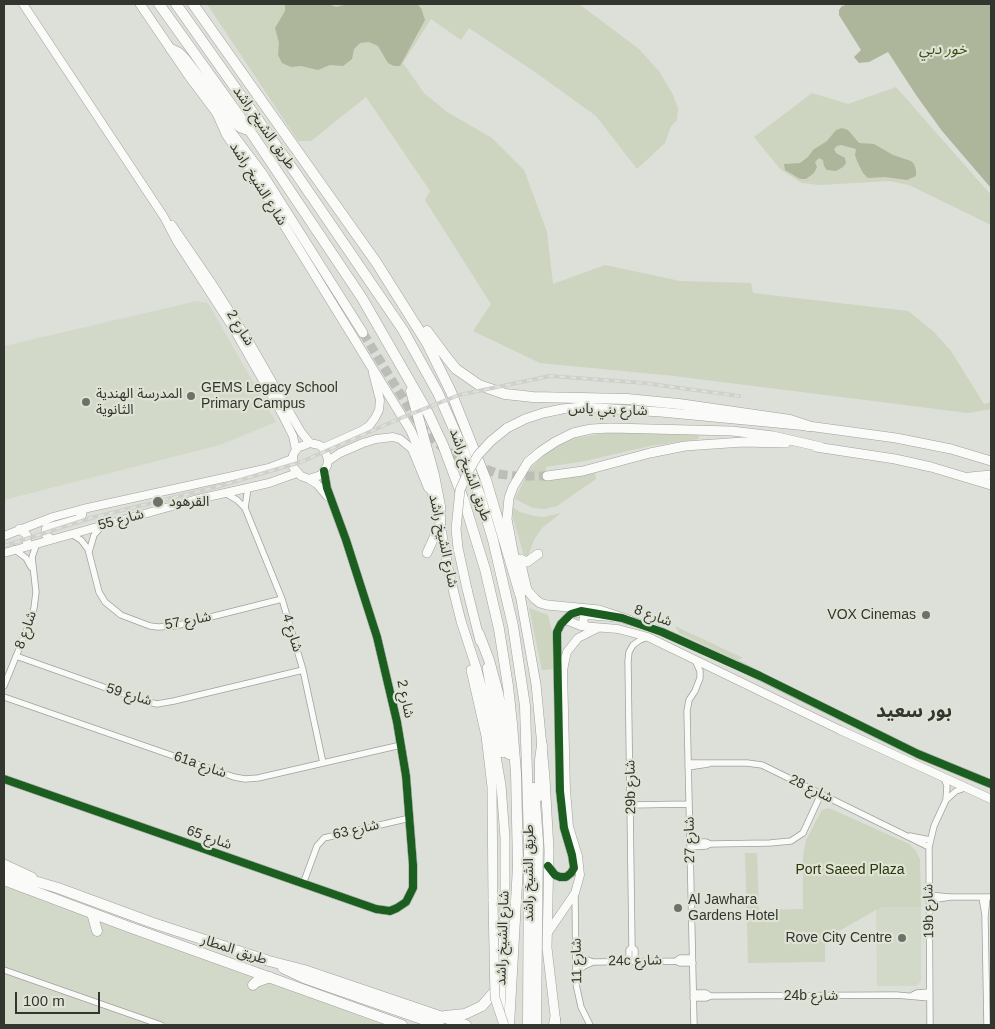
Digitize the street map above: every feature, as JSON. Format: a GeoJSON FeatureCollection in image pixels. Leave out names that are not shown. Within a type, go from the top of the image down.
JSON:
{"type":"FeatureCollection","features":[{"type":"Feature","properties":{"kind":"highway","name":"طريق الشيخ راشد"},"geometry":{"type":"LineString","coordinates":[[159,4],[250,131],[362,298],[406,373],[443,445],[464,501],[479,547],[499,629],[511,705],[516,772],[518,866],[509,1025]]}},
{"type":"Feature","properties":{"kind":"highway","name":"طريق الشيخ راشد"},"geometry":{"type":"LineString","coordinates":[[176,4],[390,309],[438,393],[472,474],[493,540],[516,642],[526,722],[529,840],[528,1025]]}},
{"type":"Feature","properties":{"kind":"highway"},"geometry":{"type":"LineString","coordinates":[[193,4],[376,262],[431,351],[462,419],[495,507],[520,594]]}},
{"type":"Feature","properties":{"kind":"highway"},"geometry":{"type":"LineString","coordinates":[[171,49],[186,59],[233,121],[240,127],[250,131]]}},
{"type":"Feature","properties":{"kind":"highway"},"geometry":{"type":"LineString","coordinates":[[376,262],[392,278],[447,358],[467,377],[492,390],[519,397],[600,398],[679,404],[790,420],[808,426]]}},
{"type":"Feature","properties":{"kind":"highway"},"geometry":{"type":"LineString","coordinates":[[398,297],[433,367],[438,393]]}},
{"type":"Feature","properties":{"kind":"highway"},"geometry":{"type":"LineString","coordinates":[[406,373],[430,455],[440,506],[440,524]]}},
{"type":"Feature","properties":{"kind":"highway"},"geometry":{"type":"LineString","coordinates":[[479,634],[494,676],[509,756],[516,772]]}},
{"type":"Feature","properties":{"kind":"highway"},"geometry":{"type":"LineString","coordinates":[[526,722],[533,767],[538,842],[536,1025]]}},
{"type":"Feature","properties":{"kind":"highway"},"geometry":{"type":"LineString","coordinates":[[538,842],[541,820],[540,760],[542,745]]}},
{"type":"Feature","properties":{"kind":"highway","name":"طريق المطار"},"geometry":{"type":"LineString","coordinates":[[4,872],[41,882],[132,916],[402,1002],[440,1021],[466,1025]]}},
{"type":"Feature","properties":{"kind":"highway","name":"طريق المطار"},"geometry":{"type":"LineString","coordinates":[[4,882],[28,888],[92,913],[400,1024],[408,1025]]}},
{"type":"Feature","properties":{"kind":"highway"},"geometry":{"type":"LineString","coordinates":[[92,913],[98,931]]}},
{"type":"Feature","properties":{"kind":"highway"},"geometry":{"type":"LineString","coordinates":[[276,963],[297,975],[440,1021],[476,1010],[491,996],[502,975]]}},
{"type":"Feature","properties":{"kind":"highway"},"geometry":{"type":"LineString","coordinates":[[253,985],[270,977]]}},
{"type":"Feature","properties":{"kind":"highway"},"geometry":{"type":"LineString","coordinates":[[396,991],[402,1002]]}},
{"type":"Feature","properties":{"kind":"main road"},"geometry":{"type":"LineString","coordinates":[[140,4],[189,76],[266,180],[363,333]]}},
{"type":"Feature","properties":{"kind":"main road","name":"شارع الشيخ راشد"},"geometry":{"type":"LineString","coordinates":[[215,109],[226,134],[405,421],[425,464],[440,524],[449,573],[468,644],[481,682],[493,733],[501,785],[505,838],[500,1025]]}},
{"type":"Feature","properties":{"kind":"main road","name":"شارع بني ياس"},"geometry":{"type":"LineString","coordinates":[[505,838],[508,810],[496,710],[467,589],[456,529],[460,490],[468,472],[478,455],[507,428],[543,413],[562,408],[582,407],[661,412],[808,426],[914,442],[969,454],[991,461]]}},
{"type":"Feature","properties":{"kind":"main road"},"geometry":{"type":"LineString","coordinates":[[556,1024],[550,989],[547,934],[548,866],[546,795],[542,745],[534,669],[520,585],[507,525],[508,506],[513,487],[528,462],[555,442],[591,429],[732,431],[773,436],[821,447],[895,459],[991,485]]}},
{"type":"Feature","properties":{"kind":"main road"},"geometry":{"type":"LineString","coordinates":[[547,476],[583,471],[650,453],[704,444],[762,442],[821,447]]}},
{"type":"Feature","properties":{"kind":"main road"},"geometry":{"type":"LineString","coordinates":[[967,477],[991,475]]}},
{"type":"Feature","properties":{"kind":"main road"},"geometry":{"type":"LineString","coordinates":[[508,506],[511,526],[528,590],[534,599],[546,605],[599,610],[625,619]]}},
{"type":"Feature","properties":{"kind":"main road"},"geometry":{"type":"LineString","coordinates":[[426,554],[440,524]]}},
{"type":"Feature","properties":{"kind":"main road"},"geometry":{"type":"LineString","coordinates":[[520,559],[527,562],[538,554]]}},
{"type":"Feature","properties":{"kind":"main road"},"geometry":{"type":"LineString","coordinates":[[468,644],[472,674],[486,736],[490,770],[493,812],[495,998],[504,1025]]}},
{"type":"Feature","properties":{"kind":"main road"},"geometry":{"type":"LineString","coordinates":[[4,864],[41,882]]}},
{"type":"Feature","properties":{"kind":"street","name":"شارع 2"},"geometry":{"type":"LineString","coordinates":[[23,4],[164,217],[224,315],[270,392],[293,436],[296,450]]}},
{"type":"Feature","properties":{"kind":"street","name":"شارع 2"},"geometry":{"type":"LineString","coordinates":[[164,217],[204,270],[301,432],[310,443]]}},
{"type":"Feature","properties":{"kind":"street"},"geometry":{"type":"LineString","coordinates":[[323,448],[361,431],[369,426],[375,418],[379,410],[380,400],[372,369]]}},
{"type":"Feature","properties":{"kind":"street"},"geometry":{"type":"LineString","coordinates":[[328,461],[323,448],[310,443],[301,445],[296,450],[292,459],[293,467],[297,474],[309,479],[318,477],[324,471],[328,461],[353,447],[376,438],[400,439],[412,449],[433,496]]}},
{"type":"Feature","properties":{"kind":"street","name":"شارع 55"},"geometry":{"type":"LineString","coordinates":[[4,536],[19,529],[83,510],[269,468],[292,459]]}},
{"type":"Feature","properties":{"kind":"street","name":"شارع 2"},"geometry":{"type":"LineString","coordinates":[[324,471],[326,484],[377,637],[391,693],[401,745],[410,818],[414,882],[406,902]]}},
{"type":"Feature","properties":{"kind":"street","name":"شارع 55"},"geometry":{"type":"LineString","coordinates":[[4,553],[37,542],[297,474]]}},
{"type":"Feature","properties":{"kind":"street"},"geometry":{"type":"LineString","coordinates":[[234,476],[234,485],[227,493],[245,508]]}},
{"type":"Feature","properties":{"kind":"street","name":"شارع 2"},"geometry":{"type":"LineString","coordinates":[[309,479],[321,488],[334,507]]}},
{"type":"Feature","properties":{"kind":"street"},"geometry":{"type":"LineString","coordinates":[[245,508],[248,488]]}},
{"type":"Feature","properties":{"kind":"street","name":"شارع 4"},"geometry":{"type":"LineString","coordinates":[[245,508],[282,599],[303,670],[323,763]]}},
{"type":"Feature","properties":{"kind":"street"},"geometry":{"type":"LineString","coordinates":[[51,539],[44,534],[46,528],[78,520],[83,510]]}},
{"type":"Feature","properties":{"kind":"street"},"geometry":{"type":"LineString","coordinates":[[89,554],[94,535],[103,525]]}},
{"type":"Feature","properties":{"kind":"street"},"geometry":{"type":"LineString","coordinates":[[19,529],[27,535],[27,545]]}},
{"type":"Feature","properties":{"kind":"street","name":"شارع 57"},"geometry":{"type":"LineString","coordinates":[[70,534],[80,540],[89,554],[99,592],[105,602],[122,615],[143,623],[158,627],[175,626],[282,599]]}},
{"type":"Feature","properties":{"kind":"street","name":"شارع 8"},"geometry":{"type":"LineString","coordinates":[[4,686],[34,608],[36,592],[32,557],[37,542]]}},
{"type":"Feature","properties":{"kind":"street"},"geometry":{"type":"LineString","coordinates":[[13,549],[26,558],[33,572]]}},
{"type":"Feature","properties":{"kind":"street"},"geometry":{"type":"LineString","coordinates":[[267,603],[279,606],[285,611]]}},
{"type":"Feature","properties":{"kind":"street","name":"شارع 8"},"geometry":{"type":"LineString","coordinates":[[990,783],[918,754],[760,676],[662,632],[625,619],[582,611],[572,614],[566,620],[576,625],[602,627],[648,637],[862,740],[991,799]]}},
{"type":"Feature","properties":{"kind":"street"},"geometry":{"type":"LineString","coordinates":[[586,626],[583,619],[586,615],[625,619]]}},
{"type":"Feature","properties":{"kind":"street"},"geometry":{"type":"LineString","coordinates":[[548,866],[555,876],[560,877],[566,877],[574,868],[564,828],[559,764],[557,632],[561,624],[566,620]]}},
{"type":"Feature","properties":{"kind":"street"},"geometry":{"type":"LineString","coordinates":[[547,934],[576,893],[579,884],[580,866],[568,818],[563,671],[565,660],[572,644],[586,632],[602,627]]}},
{"type":"Feature","properties":{"kind":"street","name":"29b شارع"},"geometry":{"type":"LineString","coordinates":[[632,962],[634,950],[632,947],[628,661],[629,652],[633,645],[648,637]]}},
{"type":"Feature","properties":{"kind":"street"},"geometry":{"type":"LineString","coordinates":[[686,655],[697,656],[748,680],[760,676]]}},
{"type":"Feature","properties":{"kind":"street","name":"شارع 59"},"geometry":{"type":"LineString","coordinates":[[16,656],[140,700],[157,704],[303,670]]}},
{"type":"Feature","properties":{"kind":"street","name":"شارع 27"},"geometry":{"type":"LineString","coordinates":[[694,659],[698,664],[700,678],[696,691],[687,706],[694,1025]]}},
{"type":"Feature","properties":{"kind":"street","name":"61a شارع"},"geometry":{"type":"LineString","coordinates":[[4,697],[239,778],[258,778],[401,745]]}},
{"type":"Feature","properties":{"kind":"street"},"geometry":{"type":"LineString","coordinates":[[862,740],[882,744],[911,757],[918,754]]}},
{"type":"Feature","properties":{"kind":"street","name":"شارع 28"},"geometry":{"type":"LineString","coordinates":[[688,765],[702,762],[708,764],[747,763],[762,765],[929,846]]}},
{"type":"Feature","properties":{"kind":"street","name":"19b شارع"},"geometry":{"type":"LineString","coordinates":[[930,1025],[929,846],[934,826],[946,800],[947,786],[944,778]]}},
{"type":"Feature","properties":{"kind":"street","name":"شارع 65"},"geometry":{"type":"LineString","coordinates":[[4,779],[383,911],[397,908],[406,902]]}},
{"type":"Feature","properties":{"kind":"street"},"geometry":{"type":"LineString","coordinates":[[946,800],[956,791],[965,788]]}},
{"type":"Feature","properties":{"kind":"street"},"geometry":{"type":"LineString","coordinates":[[690,844],[706,842],[710,844],[791,841],[800,836],[823,795]]}},
{"type":"Feature","properties":{"kind":"street"},"geometry":{"type":"LineString","coordinates":[[631,805],[689,804]]}},
{"type":"Feature","properties":{"kind":"street","name":"شارع 63"},"geometry":{"type":"LineString","coordinates":[[303,884],[317,846],[324,838],[410,818]]}},
{"type":"Feature","properties":{"kind":"street","name":"شارع 28"},"geometry":{"type":"LineString","coordinates":[[910,836],[930,840]]}},
{"type":"Feature","properties":{"kind":"street","name":"شارع 11"},"geometry":{"type":"LineString","coordinates":[[576,893],[576,972],[578,996],[590,1025]]}},
{"type":"Feature","properties":{"kind":"street"},"geometry":{"type":"LineString","coordinates":[[929,897],[987,897],[986,1025]]}},
{"type":"Feature","properties":{"kind":"street","name":"24c شارع"},"geometry":{"type":"LineString","coordinates":[[576,948],[582,958],[593,962],[676,960],[680,963],[693,961]]}},
{"type":"Feature","properties":{"kind":"street","name":"24c شارع"},"geometry":{"type":"LineString","coordinates":[[576,972],[593,962]]}},
{"type":"Feature","properties":{"kind":"street"},"geometry":{"type":"LineString","coordinates":[[4,970],[162,1025]]}},
{"type":"Feature","properties":{"kind":"street","name":"24b شارع"},"geometry":{"type":"LineString","coordinates":[[693,996],[706,998],[710,996],[913,995],[917,998],[930,995]]}},
{"type":"Feature","properties":{"kind":"shaded area"},"geometry":{"type":"Polygon","coordinates":[[[197,301],[208,303],[276,422],[220,445],[4,500],[4,346],[197,301]]]}},
{"type":"Feature","properties":{"kind":"shaded area"},"geometry":{"type":"Polygon","coordinates":[[[4,886],[68,908],[385,1025],[4,1025],[4,886]]]}},
{"type":"Feature","properties":{"kind":"shaded area"},"geometry":{"type":"Polygon","coordinates":[[[883,907],[921,907],[921,981],[916,986],[877,986],[876,910],[883,907]]]}},
{"type":"Feature","properties":{"kind":"green space"},"geometry":{"type":"Polygon","coordinates":[[[207,4],[579,4],[639,49],[659,71],[678,108],[677,120],[671,126],[665,143],[637,169],[596,116],[469,28],[461,40],[431,19],[403,63],[424,93],[447,112],[492,138],[524,170],[547,232],[553,284],[605,265],[680,281],[751,283],[753,293],[908,311],[933,331],[951,351],[984,404],[991,402],[991,409],[968,413],[674,376],[540,363],[473,331],[491,304],[425,200],[430,191],[366,97],[311,141],[298,141],[207,4]]]}},
{"type":"Feature","properties":{"kind":"green space"},"geometry":{"type":"Polygon","coordinates":[[[896,87],[991,195],[991,225],[909,185],[890,181],[820,185],[802,183],[781,170],[754,137],[812,93],[848,104],[896,87]]]}},
{"type":"Feature","properties":{"kind":"green space"},"geometry":{"type":"Polygon","coordinates":[[[614,432],[698,434],[699,439],[650,446],[585,461],[546,467],[546,479],[595,473],[596,479],[557,506],[545,509],[533,508],[515,499],[529,470],[546,452],[575,438],[614,432]]]}},
{"type":"Feature","properties":{"kind":"green space"},"geometry":{"type":"Polygon","coordinates":[[[513,507],[520,512],[534,516],[544,517],[561,513],[542,528],[535,538],[527,558],[524,556],[513,518],[513,507]]]}},
{"type":"Feature","properties":{"kind":"green space"},"geometry":{"type":"Polygon","coordinates":[[[529,608],[548,615],[553,635],[554,669],[542,670],[529,608]]]}},
{"type":"Feature","properties":{"kind":"green space"},"geometry":{"type":"Polygon","coordinates":[[[675,626],[743,658],[737,660],[679,633],[675,626]]]}},
{"type":"Feature","properties":{"kind":"green space","name":"Port Saeed Plaza"},"geometry":{"type":"Polygon","coordinates":[[[829,808],[909,844],[916,851],[920,859],[921,907],[883,907],[825,939],[825,962],[748,963],[745,853],[757,853],[759,910],[803,909],[803,857],[806,840],[822,810],[829,808]]]}},
{"type":"Feature","properties":{"kind":"water"},"geometry":{"type":"Polygon","coordinates":[[[285,4],[328,4],[336,7],[349,4],[417,4],[421,8],[425,20],[400,66],[388,63],[378,46],[369,42],[360,43],[354,49],[352,59],[343,66],[330,65],[318,70],[301,66],[291,67],[282,63],[278,55],[279,43],[275,28],[285,11],[285,4]]]}},
{"type":"Feature","properties":{"kind":"water","name":"خور دبي"},"geometry":{"type":"Polygon","coordinates":[[[850,4],[991,4],[991,188],[942,131],[888,52],[869,62],[859,63],[854,57],[861,50],[839,15],[839,10],[842,6],[850,4]]]}},
{"type":"Feature","properties":{"kind":"water"},"geometry":{"type":"Polygon","coordinates":[[[842,128],[848,130],[859,143],[874,144],[893,155],[911,161],[916,170],[916,176],[907,180],[885,177],[868,178],[857,161],[856,149],[841,145],[834,149],[836,153],[845,158],[846,163],[836,171],[827,170],[823,160],[819,158],[815,162],[817,167],[814,173],[806,179],[800,179],[785,170],[784,164],[800,163],[813,150],[827,141],[836,130],[842,128]]]}},
{"type":"Feature","properties":{"kind":"tunnel"},"geometry":{"type":"LineString","coordinates":[[363,333],[420,426],[445,450],[498,474],[547,476]]}},
{"type":"Feature","properties":{"kind":"railway"},"geometry":{"type":"LineString","coordinates":[[4,546],[91,518],[220,486],[301,462],[459,395],[550,376],[644,383],[739,396]]}},
{"type":"Feature","properties":{"kind":"cycle path"},"geometry":{"type":"LineString","coordinates":[[4,779],[376,909],[390,911],[406,902],[413,888],[413,865],[406,776],[397,722],[377,637],[327,488],[324,471]]}},
{"type":"Feature","properties":{"kind":"cycle path"},"geometry":{"type":"LineString","coordinates":[[548,866],[555,875],[560,877],[566,877],[574,868],[564,828],[560,791],[557,632],[561,624],[571,614],[581,611],[622,618],[662,632],[760,676],[918,754],[991,784]]}},
{"type":"Feature","properties":{"kind":"place","name":"GEMS Legacy School Primary Campus"},"geometry":{"type":"Point","coordinates":[191,396]}},
{"type":"Feature","properties":{"kind":"place","name":"المدرسة الهندية الثانوية"},"geometry":{"type":"Point","coordinates":[86,402]}},
{"type":"Feature","properties":{"kind":"place","name":"القرهود"},"geometry":{"type":"Point","coordinates":[158,502]}},
{"type":"Feature","properties":{"kind":"place","name":"VOX Cinemas"},"geometry":{"type":"Point","coordinates":[926,615]}},
{"type":"Feature","properties":{"kind":"place","name":"Al Jawhara Gardens Hotel"},"geometry":{"type":"Point","coordinates":[678,908]}},
{"type":"Feature","properties":{"kind":"place","name":"Rove City Centre"},"geometry":{"type":"Point","coordinates":[902,938]}},
{"type":"Feature","properties":{"kind":"district","name":"بور سعيد"},"geometry":{"type":"Point","coordinates":[914,712]}}]}
